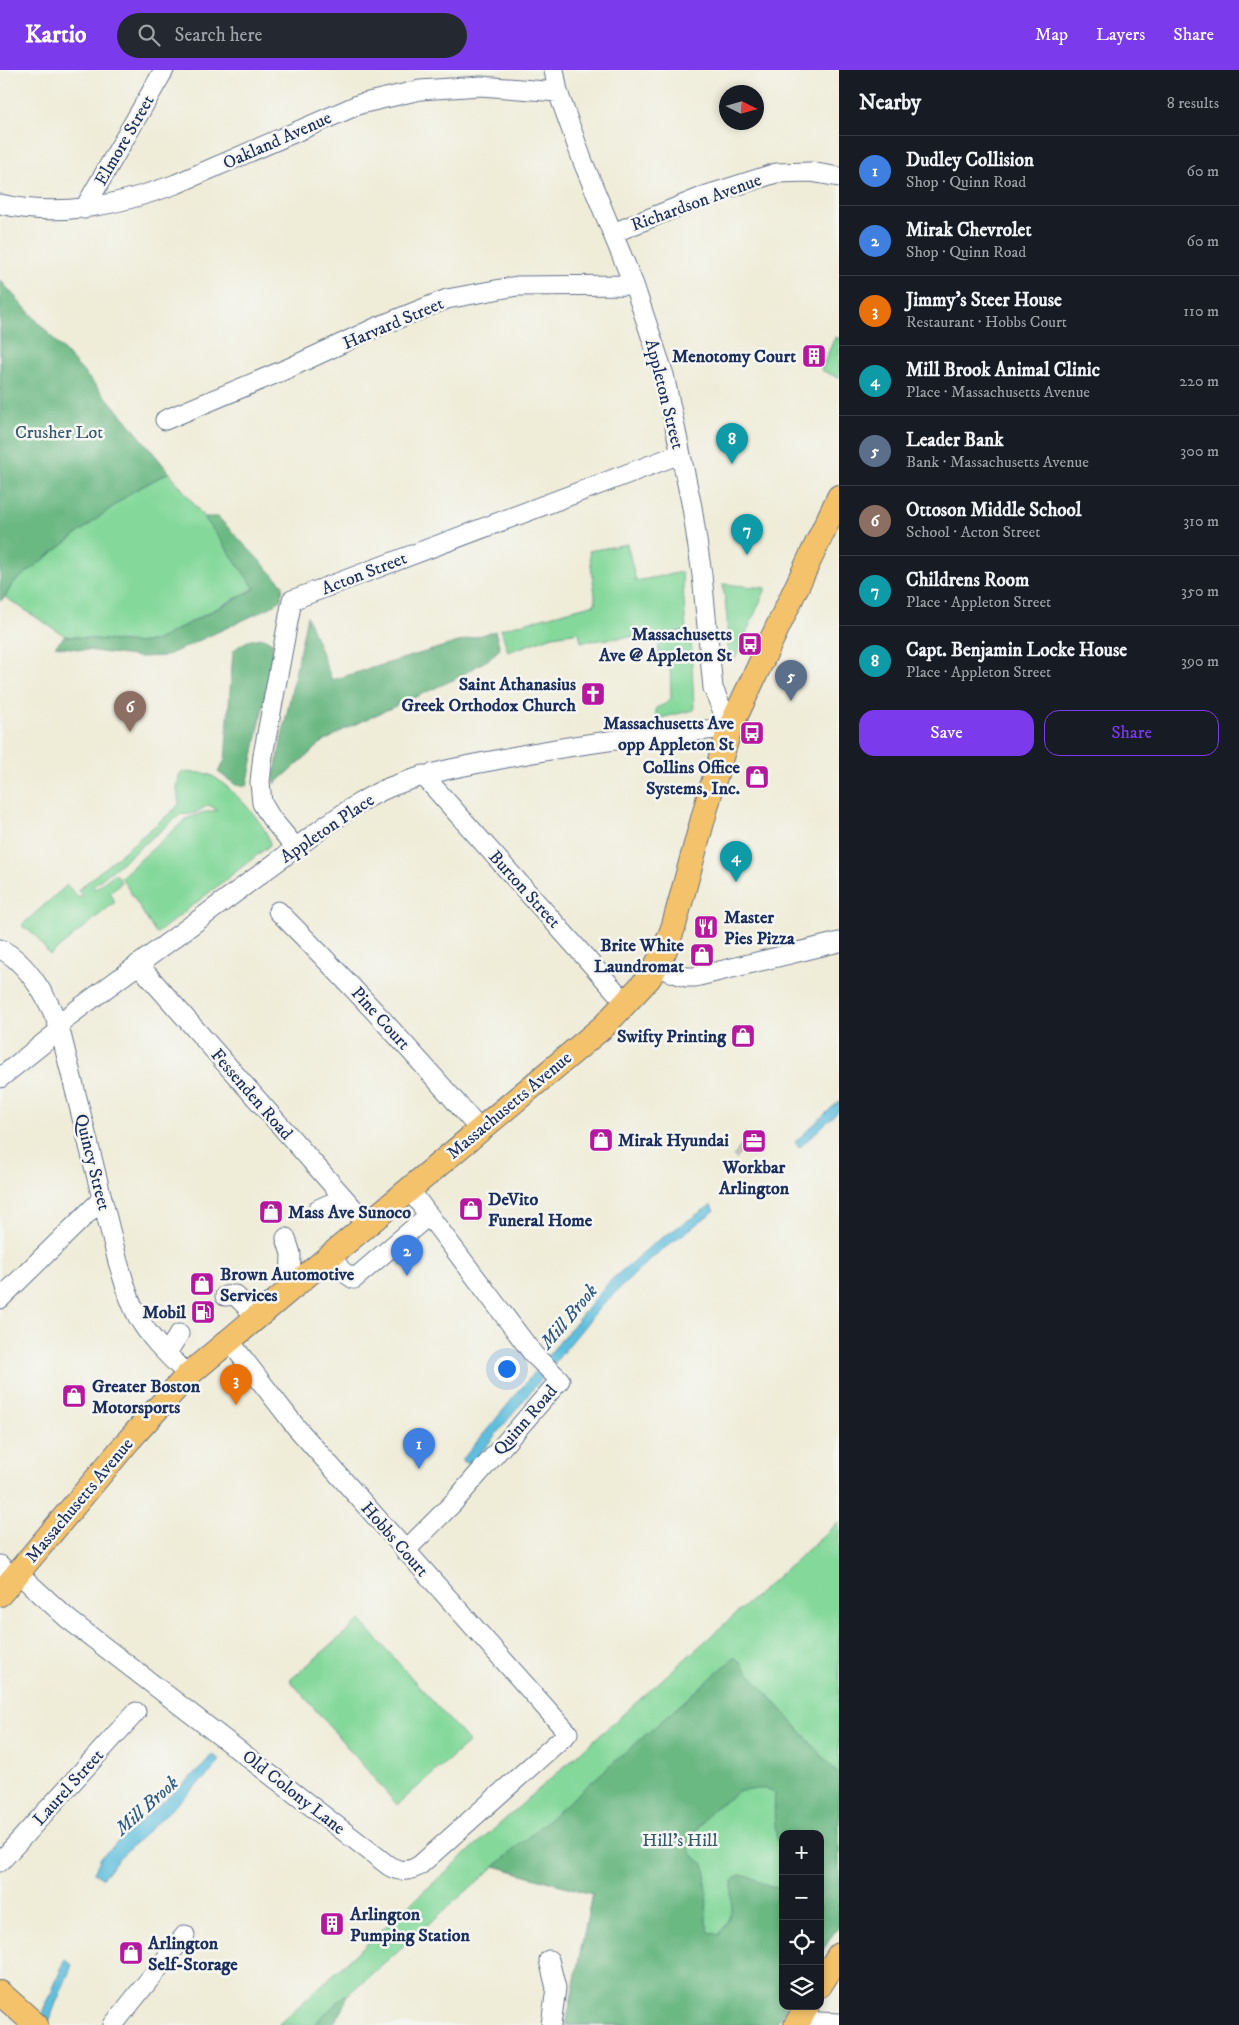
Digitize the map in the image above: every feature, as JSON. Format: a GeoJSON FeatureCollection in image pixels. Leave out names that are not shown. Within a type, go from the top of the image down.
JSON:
{"type":"FeatureCollection","features":[{"type":"Feature","properties":{"kind":"main road","name":"Massachusetts Avenue"},"geometry":{"type":"LineString","coordinates":[[8,1578],[188,1375],[263,1310],[604,1026],[656,967],[674,925],[730,728],[836,511]]}},
{"type":"Feature","properties":{"kind":"main road"},"geometry":{"type":"LineString","coordinates":[[824,1979],[839,1955]]}},
{"type":"Feature","properties":{"kind":"main road"},"geometry":{"type":"LineString","coordinates":[[0,1993],[32,2021]]}},
{"type":"Feature","properties":{"kind":"street","name":"Elmore Street"},"geometry":{"type":"LineString","coordinates":[[84,209],[164,70]]}},
{"type":"Feature","properties":{"kind":"street","name":"Appleton Street"},"geometry":{"type":"LineString","coordinates":[[554,70],[558,92],[583,162],[634,285],[664,375],[692,507],[702,575],[713,688],[730,728]]}},
{"type":"Feature","properties":{"kind":"street","name":"Oakland Avenue"},"geometry":{"type":"LineString","coordinates":[[0,204],[23,209],[57,211],[84,209],[146,195],[176,184],[360,104],[420,90],[481,86],[558,92]]}},
{"type":"Feature","properties":{"kind":"street","name":"Richardson Avenue"},"geometry":{"type":"LineString","coordinates":[[613,233],[707,195],[776,173],[811,172],[839,177]]}},
{"type":"Feature","properties":{"kind":"street","name":"Harvard Street"},"geometry":{"type":"LineString","coordinates":[[165,420],[289,368],[377,327],[447,299],[517,286],[634,285]]}},
{"type":"Feature","properties":{"kind":"street","name":"Acton Street"},"geometry":{"type":"LineString","coordinates":[[296,848],[271,818],[262,802],[260,782],[263,755],[292,600],[680,454]]}},
{"type":"Feature","properties":{"kind":"street","name":"Appleton Place"},"geometry":{"type":"LineString","coordinates":[[0,1078],[59,1027],[138,964],[358,804],[389,788],[423,776],[541,751],[671,732],[730,728]]}},
{"type":"Feature","properties":{"kind":"street","name":"Burton Street"},"geometry":{"type":"LineString","coordinates":[[423,776],[626,1003]]}},
{"type":"Feature","properties":{"kind":"street","name":"Pine Court"},"geometry":{"type":"LineString","coordinates":[[278,911],[340,973],[415,1054],[480,1130]]}},
{"type":"Feature","properties":{"kind":"street"},"geometry":{"type":"LineString","coordinates":[[656,967],[684,977],[695,977],[839,942]]}},
{"type":"Feature","properties":{"kind":"street","name":"Quincy Street"},"geometry":{"type":"LineString","coordinates":[[0,950],[24,968],[40,988],[59,1027],[128,1294],[138,1316],[151,1337],[188,1375]]}},
{"type":"Feature","properties":{"kind":"street","name":"Fessenden Road"},"geometry":{"type":"LineString","coordinates":[[138,964],[367,1224]]}},
{"type":"Feature","properties":{"kind":"street","name":"Quinn Road"},"geometry":{"type":"LineString","coordinates":[[405,1551],[453,1503],[560,1380],[539,1361],[409,1189]]}},
{"type":"Feature","properties":{"kind":"street"},"geometry":{"type":"LineString","coordinates":[[0,1299],[102,1199]]}},
{"type":"Feature","properties":{"kind":"street"},"geometry":{"type":"LineString","coordinates":[[318,1209],[334,1202],[348,1203]]}},
{"type":"Feature","properties":{"kind":"street"},"geometry":{"type":"LineString","coordinates":[[330,1255],[342,1271],[354,1279],[429,1215]]}},
{"type":"Feature","properties":{"kind":"street"},"geometry":{"type":"LineString","coordinates":[[286,1238],[291,1254],[290,1288]]}},
{"type":"Feature","properties":{"kind":"street"},"geometry":{"type":"LineString","coordinates":[[225,1296],[235,1294],[247,1307],[263,1310]]}},
{"type":"Feature","properties":{"kind":"street"},"geometry":{"type":"LineString","coordinates":[[167,1353],[179,1334]]}},
{"type":"Feature","properties":{"kind":"street","name":"Hobbs Court"},"geometry":{"type":"LineString","coordinates":[[228,1340],[296,1427],[568,1732]]}},
{"type":"Feature","properties":{"kind":"street","name":"Old Colony Lane"},"geometry":{"type":"LineString","coordinates":[[8,1578],[68,1619],[389,1866],[397,1870],[411,1870],[420,1865],[568,1732]]}},
{"type":"Feature","properties":{"kind":"street","name":"Laurel Street"},"geometry":{"type":"LineString","coordinates":[[0,1862],[136,1712]]}},
{"type":"Feature","properties":{"kind":"street"},"geometry":{"type":"LineString","coordinates":[[113,2025],[185,1935]]}},
{"type":"Feature","properties":{"kind":"street"},"geometry":{"type":"LineString","coordinates":[[549,1960],[556,1988],[550,2025]]}},
{"type":"Feature","properties":{"kind":"street"},"geometry":{"type":"LineString","coordinates":[[801,2017],[839,2023]]}},
{"type":"Feature","properties":{"kind":"green space","name":"Crusher Lot"},"geometry":{"type":"Polygon","coordinates":[[[0,280],[124,417],[169,472],[132,492],[13,583],[5,597],[0,601],[0,280]]]}},
{"type":"Feature","properties":{"kind":"green space"},"geometry":{"type":"Polygon","coordinates":[[[835,337],[839,338],[839,378],[821,370],[835,337]]]}},
{"type":"Feature","properties":{"kind":"green space"},"geometry":{"type":"Polygon","coordinates":[[[169,472],[255,588],[155,641],[136,643],[65,636],[5,597],[13,583],[132,492],[169,472]]]}},
{"type":"Feature","properties":{"kind":"green space"},"geometry":{"type":"Polygon","coordinates":[[[204,517],[218,517],[283,585],[281,600],[269,608],[166,656],[140,657],[55,646],[65,636],[136,643],[155,641],[255,589],[204,517]]]}},
{"type":"Feature","properties":{"kind":"green space"},"geometry":{"type":"Polygon","coordinates":[[[627,544],[636,581],[682,572],[686,631],[581,642],[579,632],[553,636],[508,652],[501,629],[595,604],[589,551],[627,544]]]}},
{"type":"Feature","properties":{"kind":"green space"},"geometry":{"type":"Polygon","coordinates":[[[723,584],[766,588],[734,661],[728,658],[727,617],[723,584]]]}},
{"type":"Feature","properties":{"kind":"green space"},"geometry":{"type":"Polygon","coordinates":[[[307,616],[332,680],[495,631],[500,649],[489,659],[455,679],[347,728],[320,744],[275,784],[274,776],[307,616]]]}},
{"type":"Feature","properties":{"kind":"green space"},"geometry":{"type":"Polygon","coordinates":[[[264,638],[272,643],[273,653],[267,687],[247,786],[236,785],[218,772],[225,760],[233,651],[247,642],[264,638]]]}},
{"type":"Feature","properties":{"kind":"green space"},"geometry":{"type":"Polygon","coordinates":[[[691,640],[694,710],[656,719],[656,708],[671,699],[670,663],[660,663],[658,641],[691,640]]]}},
{"type":"Feature","properties":{"kind":"green space"},"geometry":{"type":"Polygon","coordinates":[[[183,772],[207,774],[227,786],[263,827],[270,845],[156,934],[121,877],[186,819],[201,813],[218,810],[208,805],[192,814],[181,814],[93,886],[95,889],[114,874],[118,876],[121,883],[110,892],[115,902],[50,955],[35,935],[22,926],[24,923],[67,885],[79,898],[82,896],[78,890],[176,808],[179,804],[177,789],[179,775],[183,772]]]}},
{"type":"Feature","properties":{"kind":"green space","name":"Hill's Hill"},"geometry":{"type":"Polygon","coordinates":[[[839,1522],[839,1925],[824,1948],[824,1830],[779,1830],[779,2010],[784,2010],[775,2025],[566,2025],[592,1894],[495,1866],[313,2025],[278,2025],[411,1903],[839,1522]]]}},
{"type":"Feature","properties":{"kind":"green space"},"geometry":{"type":"Polygon","coordinates":[[[360,1620],[469,1742],[397,1805],[290,1680],[360,1620]]]}},
{"type":"Feature","properties":{"kind":"green space","name":"Hill's Hill"},"geometry":{"type":"Polygon","coordinates":[[[735,1657],[839,1775],[839,1925],[824,1948],[824,1830],[779,1830],[779,1846],[774,1816],[775,1793],[768,1789],[739,1791],[708,1814],[688,1846],[691,1854],[704,1864],[706,1871],[706,1922],[709,1932],[719,1935],[728,1920],[731,1911],[732,1883],[736,1877],[747,1875],[770,1887],[779,1887],[779,2010],[784,2010],[775,2025],[566,2025],[592,1894],[495,1866],[735,1657]]]}},
{"type":"Feature","properties":{"kind":"green space"},"geometry":{"type":"Polygon","coordinates":[[[346,1994],[344,2007],[332,2025],[313,2025],[346,1994]]]}},
{"type":"Feature","properties":{"kind":"water"},"geometry":{"type":"Polygon","coordinates":[[[839,1101],[839,1111],[799,1148],[795,1142],[839,1101]]]}},
{"type":"Feature","properties":{"kind":"water"},"geometry":{"type":"Polygon","coordinates":[[[711,1205],[714,1211],[654,1256],[601,1306],[470,1466],[462,1460],[610,1281],[653,1244],[711,1205]]]}},
{"type":"Feature","properties":{"kind":"water"},"geometry":{"type":"Polygon","coordinates":[[[212,1754],[220,1760],[213,1770],[118,1859],[102,1878],[94,1873],[101,1857],[203,1766],[212,1754]]]}},
{"type":"Feature","properties":{"kind":"water"},"geometry":{"type":"Polygon","coordinates":[[[65,1959],[72,1965],[47,2025],[36,2025],[43,2013],[65,1959]]]}},
{"type":"Feature","properties":{"kind":"tunnel"},"geometry":{"type":"LineString","coordinates":[[741,1146],[746,1151]]}},
{"type":"Feature","properties":{"kind":"place","name":"Menotomy Court"},"geometry":{"type":"Point","coordinates":[814,356]}},
{"type":"Feature","properties":{"kind":"place","name":"Capt. Benjamin Locke House"},"geometry":{"type":"Point","coordinates":[732,464]}},
{"type":"Feature","properties":{"kind":"place","name":"Childrens Room"},"geometry":{"type":"Point","coordinates":[747,555]}},
{"type":"Feature","properties":{"kind":"place","name":"Massachusetts Ave @ Appleton St"},"geometry":{"type":"Point","coordinates":[750,644]}},
{"type":"Feature","properties":{"kind":"place","name":"Saint Athanasius Greek Orthodox Church"},"geometry":{"type":"Point","coordinates":[593,694]}},
{"type":"Feature","properties":{"kind":"place","name":"Leader Bank"},"geometry":{"type":"Point","coordinates":[791,701]}},
{"type":"Feature","properties":{"kind":"place","name":"Ottoson Middle School"},"geometry":{"type":"Point","coordinates":[130,732]}},
{"type":"Feature","properties":{"kind":"place","name":"Massachusetts Ave opp Appleton St"},"geometry":{"type":"Point","coordinates":[752,733]}},
{"type":"Feature","properties":{"kind":"place","name":"Collins Office Systems, Inc."},"geometry":{"type":"Point","coordinates":[757,777]}},
{"type":"Feature","properties":{"kind":"place","name":"Mill Brook Animal Clinic"},"geometry":{"type":"Point","coordinates":[736,882]}},
{"type":"Feature","properties":{"kind":"place","name":"Master Pies Pizza"},"geometry":{"type":"Point","coordinates":[706,927]}},
{"type":"Feature","properties":{"kind":"place","name":"Brite White Laundromat"},"geometry":{"type":"Point","coordinates":[702,955]}},
{"type":"Feature","properties":{"kind":"place","name":"Swifty Printing"},"geometry":{"type":"Point","coordinates":[743,1036]}},
{"type":"Feature","properties":{"kind":"place","name":"Mirak Hyundai"},"geometry":{"type":"Point","coordinates":[601,1140]}},
{"type":"Feature","properties":{"kind":"place","name":"Workbar Arlington"},"geometry":{"type":"Point","coordinates":[754,1141]}},
{"type":"Feature","properties":{"kind":"place","name":"DeVito Funeral Home"},"geometry":{"type":"Point","coordinates":[471,1209]}},
{"type":"Feature","properties":{"kind":"place","name":"Mass Ave Sunoco"},"geometry":{"type":"Point","coordinates":[271,1212]}},
{"type":"Feature","properties":{"kind":"place","name":"Mirak Chevrolet"},"geometry":{"type":"Point","coordinates":[407,1276]}},
{"type":"Feature","properties":{"kind":"place","name":"Brown Automotive Services"},"geometry":{"type":"Point","coordinates":[202,1284]}},
{"type":"Feature","properties":{"kind":"place","name":"Mobil"},"geometry":{"type":"Point","coordinates":[203,1312]}},
{"type":"Feature","properties":{"kind":"place","name":"Greater Boston Motorsports"},"geometry":{"type":"Point","coordinates":[74,1396]}},
{"type":"Feature","properties":{"kind":"place","name":"Jimmy's Steer House"},"geometry":{"type":"Point","coordinates":[236,1405]}},
{"type":"Feature","properties":{"kind":"place","name":"Dudley Collision"},"geometry":{"type":"Point","coordinates":[419,1469]}},
{"type":"Feature","properties":{"kind":"place","name":"Arlington Pumping Station"},"geometry":{"type":"Point","coordinates":[332,1924]}},
{"type":"Feature","properties":{"kind":"place","name":"Arlington Self-Storage"},"geometry":{"type":"Point","coordinates":[131,1953]}},
{"type":"Feature","properties":{"kind":"water label","name":"Mill Brook"},"geometry":{"type":"Point","coordinates":[568,1316]}},
{"type":"Feature","properties":{"kind":"water label","name":"Mill Brook"},"geometry":{"type":"Point","coordinates":[146,1805]}}]}
